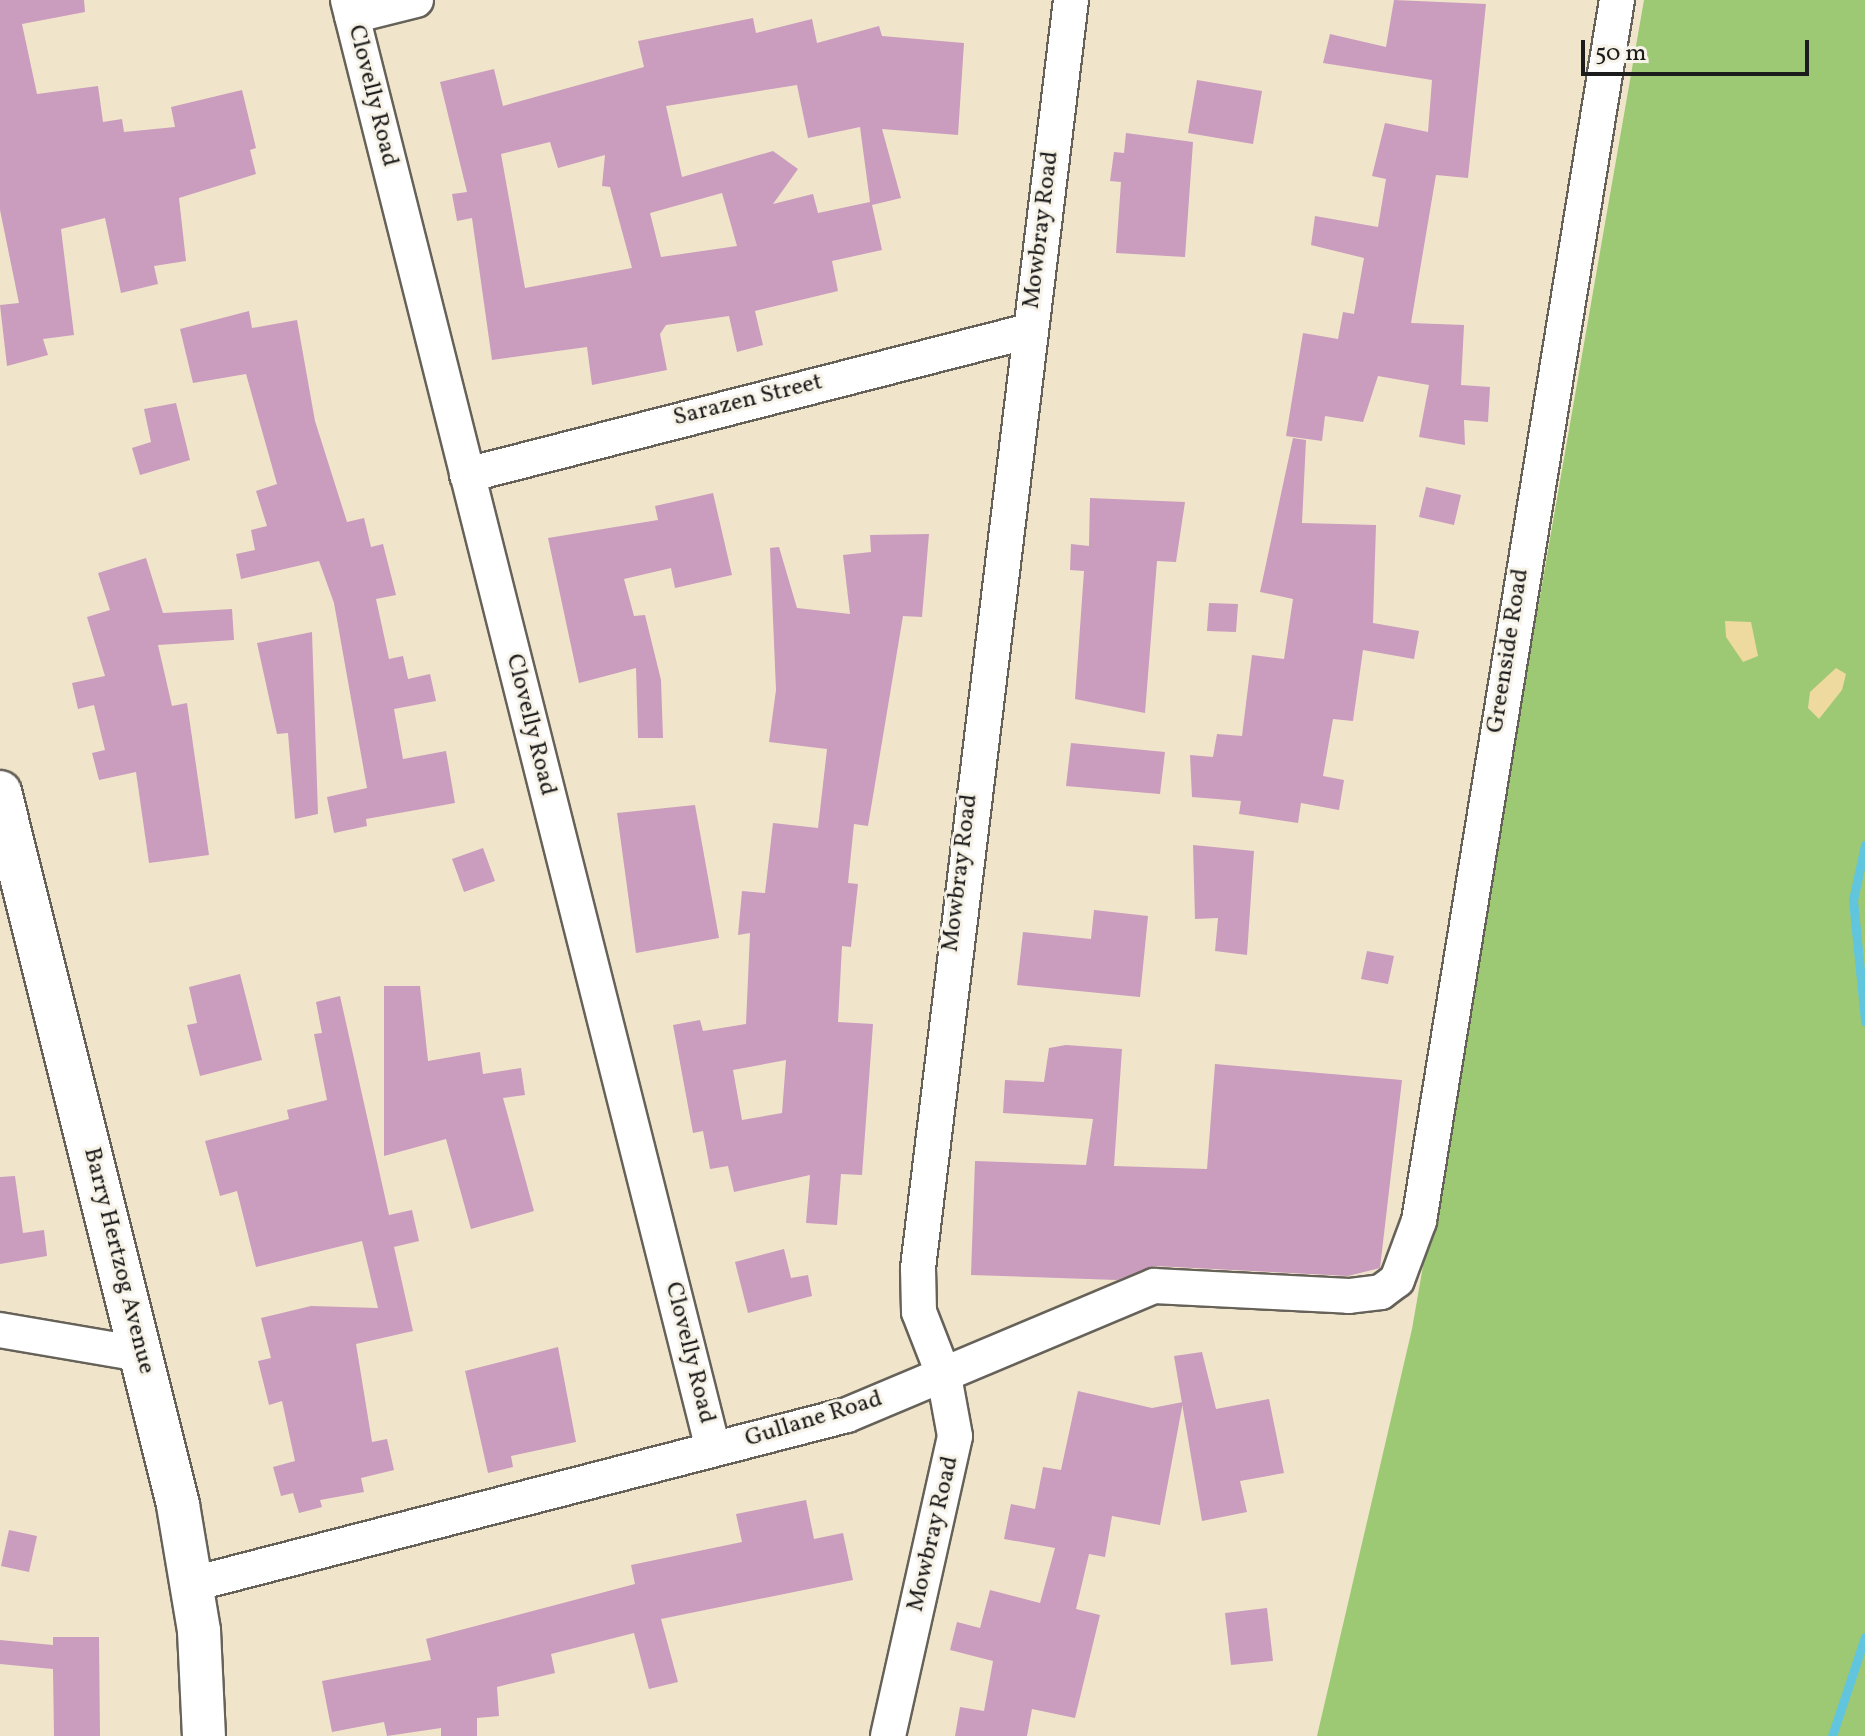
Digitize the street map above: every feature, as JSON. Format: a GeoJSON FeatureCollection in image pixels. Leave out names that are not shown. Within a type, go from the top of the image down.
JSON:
{"type":"FeatureCollection","features":[{"type":"Feature","properties":{"kind":"main road","name":"Barry Hertzog Avenue"},"geometry":{"type":"LineString","coordinates":[[0,792],[141,1354],[193,1584],[204,1736]]}},
{"type":"Feature","properties":{"kind":"street"},"geometry":{"type":"LineString","coordinates":[[350,8],[416,0]]}},
{"type":"Feature","properties":{"kind":"street","name":"Mowbray Road"},"geometry":{"type":"LineString","coordinates":[[888,1736],[952,1461],[955,1436],[944,1376],[919,1312],[918,1268],[1071,0]]}},
{"type":"Feature","properties":{"kind":"street","name":"Greenside Road"},"geometry":{"type":"LineString","coordinates":[[1381,1292],[1406,1268],[1419,1221],[1617,0]]}},
{"type":"Feature","properties":{"kind":"street","name":"Clovelly Road"},"geometry":{"type":"LineString","coordinates":[[350,8],[713,1449]]}},
{"type":"Feature","properties":{"kind":"street","name":"Sarazen Street"},"geometry":{"type":"LineString","coordinates":[[467,475],[1029,331]]}},
{"type":"Feature","properties":{"kind":"street","name":"Gullane Road"},"geometry":{"type":"LineString","coordinates":[[193,1584],[847,1415],[1154,1286],[1381,1292]]}},
{"type":"Feature","properties":{"kind":"street"},"geometry":{"type":"LineString","coordinates":[[0,1330],[141,1354]]}},
{"type":"Feature","properties":{"kind":"green space"},"geometry":{"type":"Polygon","coordinates":[[[1644,0],[1865,0],[1865,1736],[1317,1736],[1412,1329],[1644,0]]]}},
{"type":"Feature","properties":{"kind":"sand"},"geometry":{"type":"Polygon","coordinates":[[[1725,621],[1751,622],[1758,656],[1743,662],[1726,637],[1725,621]]]}},
{"type":"Feature","properties":{"kind":"sand"},"geometry":{"type":"Polygon","coordinates":[[[1836,668],[1846,674],[1842,690],[1819,719],[1808,708],[1810,692],[1836,668]]]}},
{"type":"Feature","properties":{"kind":"building"},"geometry":{"type":"Polygon","coordinates":[[[0,0],[84,0],[85,12],[22,24],[37,94],[98,86],[103,122],[122,119],[124,132],[175,127],[171,107],[242,90],[256,148],[250,150],[256,174],[179,198],[186,261],[154,266],[158,284],[121,293],[105,218],[61,229],[74,335],[43,339],[48,355],[7,366],[0,305],[19,303],[0,210],[0,0]]]}},
{"type":"Feature","properties":{"kind":"building"},"geometry":{"type":"Polygon","coordinates":[[[1394,0],[1486,4],[1468,178],[1436,175],[1411,323],[1464,325],[1461,385],[1490,387],[1488,422],[1464,420],[1465,445],[1419,437],[1429,385],[1378,376],[1363,422],[1325,416],[1322,441],[1286,436],[1303,333],[1338,339],[1343,312],[1354,314],[1364,258],[1311,245],[1315,216],[1378,227],[1386,179],[1372,176],[1385,123],[1428,132],[1432,80],[1323,63],[1330,34],[1386,47],[1394,0]]]}},
{"type":"Feature","properties":{"kind":"building"},"geometry":{"type":"Polygon","coordinates":[[[753,18],[756,33],[812,19],[817,43],[879,26],[882,36],[964,43],[958,135],[882,129],[901,198],[872,205],[882,250],[832,261],[838,291],[755,311],[763,345],[737,352],[729,316],[666,325],[660,334],[667,370],[592,385],[587,347],[492,360],[472,218],[457,221],[452,194],[467,192],[440,82],[494,69],[503,106],[644,67],[638,41],[753,18]],[[797,85],[666,106],[682,177],[773,151],[798,169],[773,204],[813,194],[818,213],[870,202],[860,127],[808,138],[797,85]],[[550,142],[501,154],[525,288],[632,268],[610,187],[602,186],[605,155],[558,168],[550,142]],[[722,193],[650,213],[661,257],[737,246],[722,193]]]}},
{"type":"Feature","properties":{"kind":"building"},"geometry":{"type":"Polygon","coordinates":[[[1197,80],[1262,91],[1253,144],[1188,133],[1197,80]]]}},
{"type":"Feature","properties":{"kind":"building"},"geometry":{"type":"Polygon","coordinates":[[[1126,133],[1193,142],[1185,257],[1116,253],[1121,182],[1110,181],[1114,152],[1124,153],[1126,133]]]}},
{"type":"Feature","properties":{"kind":"building"},"geometry":{"type":"Polygon","coordinates":[[[249,311],[252,328],[297,320],[315,421],[347,522],[364,518],[371,547],[383,544],[396,595],[376,599],[389,659],[403,656],[408,679],[430,674],[436,701],[394,709],[403,759],[446,751],[455,803],[366,819],[367,826],[334,833],[327,797],[367,788],[334,603],[319,561],[241,579],[236,554],[255,550],[251,530],[267,526],[256,491],[277,484],[246,374],[193,383],[180,329],[249,311]]]}},
{"type":"Feature","properties":{"kind":"building"},"geometry":{"type":"Polygon","coordinates":[[[176,403],[190,460],[140,475],[132,448],[151,442],[144,409],[176,403]]]}},
{"type":"Feature","properties":{"kind":"building"},"geometry":{"type":"Polygon","coordinates":[[[1293,438],[1306,440],[1302,523],[1376,525],[1373,623],[1419,631],[1414,659],[1363,650],[1353,721],[1333,719],[1323,776],[1344,780],[1339,810],[1301,803],[1298,823],[1239,814],[1241,801],[1192,797],[1190,755],[1213,757],[1217,734],[1242,736],[1252,655],[1284,659],[1293,599],[1260,592],[1293,438]]]}},
{"type":"Feature","properties":{"kind":"building"},"geometry":{"type":"Polygon","coordinates":[[[1426,487],[1461,495],[1454,525],[1419,517],[1426,487]]]}},
{"type":"Feature","properties":{"kind":"building"},"geometry":{"type":"Polygon","coordinates":[[[713,493],[732,575],[675,588],[671,568],[624,579],[634,616],[645,615],[661,680],[663,738],[638,738],[636,668],[579,683],[548,538],[658,520],[655,506],[713,493]]]}},
{"type":"Feature","properties":{"kind":"building"},"geometry":{"type":"Polygon","coordinates":[[[1090,498],[1185,502],[1176,562],[1157,561],[1145,713],[1075,699],[1084,571],[1070,570],[1071,544],[1089,546],[1090,498]]]}},
{"type":"Feature","properties":{"kind":"building"},"geometry":{"type":"Polygon","coordinates":[[[929,534],[922,617],[903,616],[868,826],[854,824],[848,883],[858,884],[851,947],[842,946],[838,1022],[873,1024],[862,1175],[841,1174],[837,1225],[806,1223],[810,1175],[734,1192],[728,1166],[710,1169],[703,1131],[693,1133],[673,1025],[700,1020],[703,1031],[746,1024],[750,933],[738,935],[742,891],[765,893],[773,823],[818,828],[827,749],[769,742],[776,690],[770,548],[779,547],[797,608],[850,614],[843,555],[871,552],[870,535],[929,534]],[[786,1060],[733,1070],[742,1120],[782,1113],[786,1060]]]}},
{"type":"Feature","properties":{"kind":"building"},"geometry":{"type":"Polygon","coordinates":[[[146,558],[163,613],[232,609],[234,640],[158,645],[172,706],[187,703],[209,855],[149,863],[136,772],[99,780],[92,753],[105,750],[94,705],[78,709],[72,683],[105,676],[87,617],[110,610],[98,573],[146,558]]]}},
{"type":"Feature","properties":{"kind":"building"},"geometry":{"type":"Polygon","coordinates":[[[1209,603],[1238,604],[1236,632],[1207,631],[1209,603]]]}},
{"type":"Feature","properties":{"kind":"building"},"geometry":{"type":"Polygon","coordinates":[[[312,632],[318,814],[295,819],[288,733],[277,734],[257,643],[312,632]]]}},
{"type":"Feature","properties":{"kind":"building"},"geometry":{"type":"Polygon","coordinates":[[[1071,743],[1165,752],[1160,794],[1066,786],[1071,743]]]}},
{"type":"Feature","properties":{"kind":"building"},"geometry":{"type":"Polygon","coordinates":[[[695,805],[719,938],[636,953],[617,813],[695,805]]]}},
{"type":"Feature","properties":{"kind":"building"},"geometry":{"type":"Polygon","coordinates":[[[1193,845],[1254,851],[1247,955],[1215,951],[1218,918],[1195,919],[1193,845]]]}},
{"type":"Feature","properties":{"kind":"building"},"geometry":{"type":"Polygon","coordinates":[[[483,848],[495,881],[464,892],[452,859],[483,848]]]}},
{"type":"Feature","properties":{"kind":"building"},"geometry":{"type":"Polygon","coordinates":[[[1094,910],[1148,916],[1140,997],[1017,985],[1023,932],[1091,939],[1094,910]]]}},
{"type":"Feature","properties":{"kind":"building"},"geometry":{"type":"Polygon","coordinates":[[[1367,951],[1394,956],[1388,984],[1361,979],[1367,951]]]}},
{"type":"Feature","properties":{"kind":"building"},"geometry":{"type":"Polygon","coordinates":[[[240,974],[262,1060],[200,1076],[187,1025],[197,1023],[189,987],[240,974]]]}},
{"type":"Feature","properties":{"kind":"building"},"geometry":{"type":"Polygon","coordinates":[[[384,986],[420,986],[428,1061],[480,1052],[483,1074],[521,1068],[525,1095],[503,1098],[534,1211],[471,1229],[446,1139],[384,1156],[384,986]]]}},
{"type":"Feature","properties":{"kind":"building"},"geometry":{"type":"Polygon","coordinates":[[[340,996],[389,1215],[412,1210],[419,1241],[394,1247],[413,1331],[356,1344],[372,1442],[387,1439],[394,1470],[361,1478],[364,1492],[320,1500],[322,1507],[299,1513],[293,1493],[281,1496],[273,1467],[295,1461],[282,1401],[269,1405],[258,1361],[271,1358],[261,1318],[311,1306],[378,1308],[362,1241],[256,1267],[237,1191],[220,1196],[205,1141],[289,1119],[287,1110],[327,1100],[314,1034],[322,1033],[316,1002],[340,996]]]}},
{"type":"Feature","properties":{"kind":"building"},"geometry":{"type":"Polygon","coordinates":[[[1066,1045],[1122,1049],[1114,1166],[1207,1169],[1215,1064],[1402,1080],[1380,1268],[1348,1276],[1155,1266],[1117,1280],[971,1275],[975,1161],[1086,1165],[1093,1119],[1003,1113],[1005,1080],[1044,1082],[1049,1048],[1066,1045]]]}},
{"type":"Feature","properties":{"kind":"building"},"geometry":{"type":"Polygon","coordinates":[[[15,1176],[23,1233],[44,1230],[47,1256],[0,1264],[0,1177],[15,1176]]]}},
{"type":"Feature","properties":{"kind":"building"},"geometry":{"type":"Polygon","coordinates":[[[784,1249],[791,1278],[808,1275],[812,1296],[748,1313],[735,1262],[784,1249]]]}},
{"type":"Feature","properties":{"kind":"building"},"geometry":{"type":"Polygon","coordinates":[[[558,1347],[576,1442],[511,1456],[513,1467],[488,1473],[465,1371],[558,1347]]]}},
{"type":"Feature","properties":{"kind":"building"},"geometry":{"type":"Polygon","coordinates":[[[1202,1352],[1216,1409],[1269,1399],[1284,1473],[1240,1481],[1247,1512],[1202,1521],[1174,1356],[1202,1352]]]}},
{"type":"Feature","properties":{"kind":"building"},"geometry":{"type":"Polygon","coordinates":[[[1078,1391],[1152,1408],[1183,1402],[1160,1525],[1112,1516],[1105,1557],[1089,1554],[1076,1609],[1100,1615],[1075,1718],[1032,1709],[1027,1736],[955,1736],[960,1707],[984,1711],[993,1661],[950,1650],[957,1622],[980,1628],[990,1590],[1040,1603],[1055,1548],[1004,1539],[1011,1504],[1035,1509],[1043,1467],[1061,1470],[1078,1391]]]}},
{"type":"Feature","properties":{"kind":"building"},"geometry":{"type":"Polygon","coordinates":[[[806,1500],[814,1539],[843,1533],[853,1580],[661,1619],[678,1682],[649,1689],[634,1633],[551,1654],[555,1673],[497,1687],[499,1716],[477,1718],[477,1736],[441,1736],[441,1728],[387,1736],[384,1722],[332,1732],[322,1681],[431,1660],[426,1639],[635,1584],[631,1565],[742,1542],[736,1514],[806,1500]]]}},
{"type":"Feature","properties":{"kind":"building"},"geometry":{"type":"Polygon","coordinates":[[[9,1530],[37,1536],[29,1572],[1,1566],[9,1530]]]}},
{"type":"Feature","properties":{"kind":"building"},"geometry":{"type":"Polygon","coordinates":[[[1267,1608],[1273,1661],[1231,1665],[1225,1613],[1267,1608]]]}},
{"type":"Feature","properties":{"kind":"building"},"geometry":{"type":"Polygon","coordinates":[[[53,1637],[99,1637],[100,1736],[54,1736],[53,1669],[0,1664],[0,1640],[53,1645],[53,1637]]]}},
{"type":"Feature","properties":{"kind":"waterway"},"geometry":{"type":"LineString","coordinates":[[1865,845],[1853,900],[1865,1021]]}},
{"type":"Feature","properties":{"kind":"waterway"},"geometry":{"type":"LineString","coordinates":[[1832,1736],[1865,1637]]}}]}
